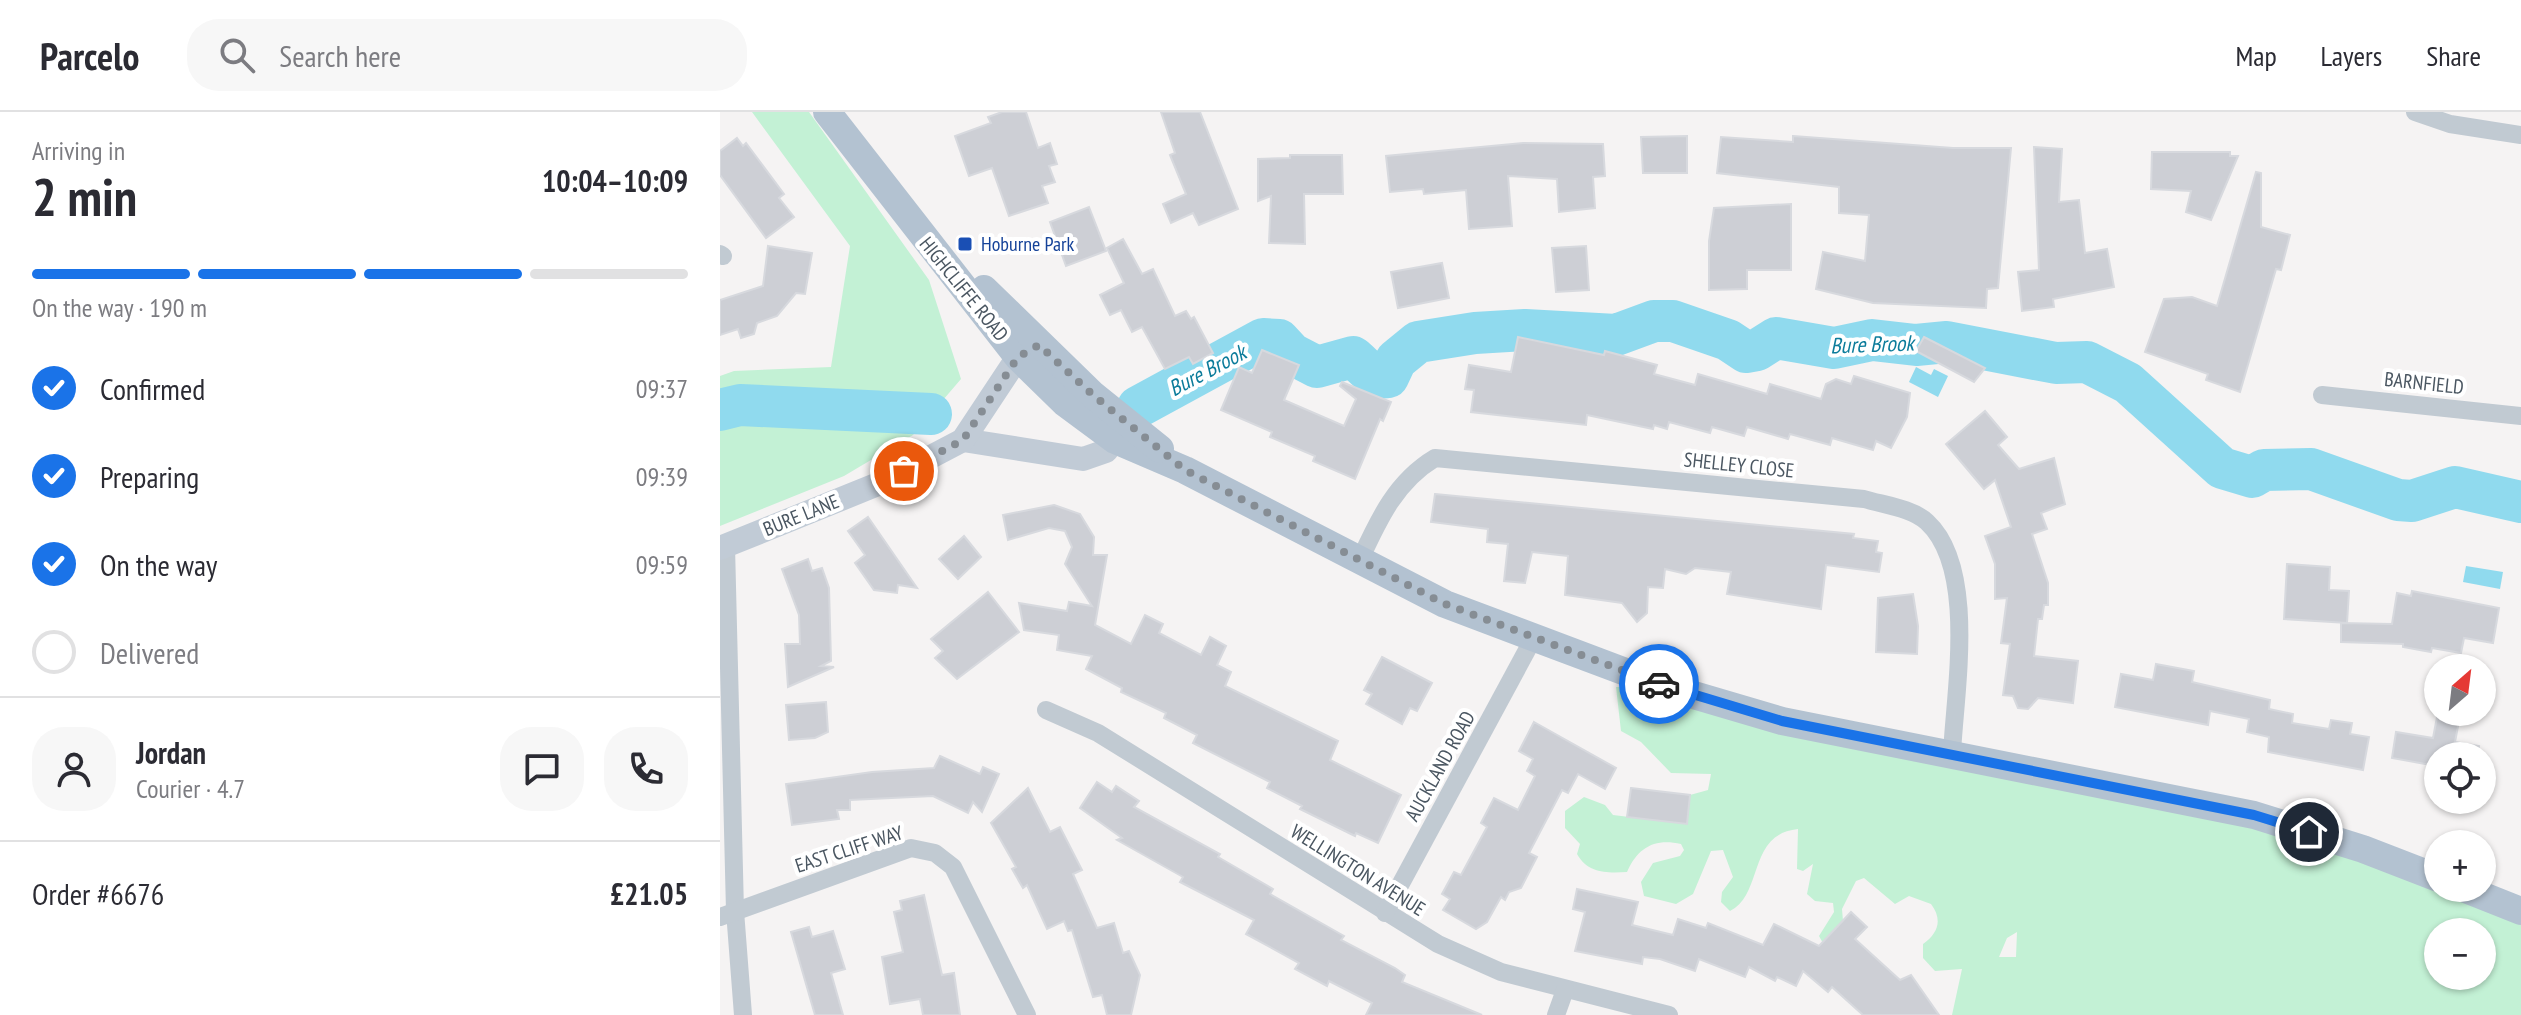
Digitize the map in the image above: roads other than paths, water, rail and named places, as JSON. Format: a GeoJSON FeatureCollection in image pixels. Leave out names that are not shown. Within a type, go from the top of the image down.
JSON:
{"type":"FeatureCollection","features":[{"type":"Feature","properties":{"kind":"main road","name":"HIGHCLIFFE ROAD"},"geometry":{"type":"LineString","coordinates":[[827,112],[912,225],[1028,351],[1065,403],[1122,431],[1185,470],[1445,604],[1663,686],[1782,721],[2254,815],[2363,849],[2424,873]]}},
{"type":"Feature","properties":{"kind":"main road"},"geometry":{"type":"LineString","coordinates":[[2496,901],[2521,911]]}},
{"type":"Feature","properties":{"kind":"street"},"geometry":{"type":"LineString","coordinates":[[2415,112],[2450,124],[2521,135]]}},
{"type":"Feature","properties":{"kind":"street","name":"BURE LANE"},"geometry":{"type":"LineString","coordinates":[[723,547],[883,482],[963,440],[1028,351]]}},
{"type":"Feature","properties":{"kind":"street","name":"BARNFIELD"},"geometry":{"type":"LineString","coordinates":[[2322,395],[2521,416]]}},
{"type":"Feature","properties":{"kind":"street"},"geometry":{"type":"LineString","coordinates":[[963,440],[1083,459],[1106,451],[1122,431]]}},
{"type":"Feature","properties":{"kind":"street","name":"SHELLEY CLOSE"},"geometry":{"type":"LineString","coordinates":[[1359,562],[1395,491],[1412,472],[1435,458],[1864,499],[1912,513],[1935,530],[1949,553],[1957,582],[1952,753]]}},
{"type":"Feature","properties":{"kind":"street"},"geometry":{"type":"LineString","coordinates":[[723,547],[728,914],[743,1015]]}},
{"type":"Feature","properties":{"kind":"street","name":"AUCKLAND ROAD"},"geometry":{"type":"LineString","coordinates":[[1385,913],[1533,639]]}},
{"type":"Feature","properties":{"kind":"street","name":"WELLINGTON AVENUE"},"geometry":{"type":"LineString","coordinates":[[1046,710],[1098,733],[1438,944],[1501,972],[1669,1015]]}},
{"type":"Feature","properties":{"kind":"street","name":"EAST CLIFF WAY"},"geometry":{"type":"LineString","coordinates":[[728,914],[911,848],[935,853],[953,867],[1027,1015]]}},
{"type":"Feature","properties":{"kind":"street"},"geometry":{"type":"LineString","coordinates":[[1556,1015],[1565,990]]}},
{"type":"Feature","properties":{"kind":"water"},"geometry":{"type":"Polygon","coordinates":[[[1916,367],[1931,375],[1934,369],[1948,376],[1938,397],[1909,382],[1916,367]]]}},
{"type":"Feature","properties":{"kind":"water"},"geometry":{"type":"Polygon","coordinates":[[[2466,566],[2503,572],[2500,589],[2463,582],[2466,566]]]}},
{"type":"Feature","properties":{"kind":"waterway","name":"Bure Brook"},"geometry":{"type":"LineString","coordinates":[[1138,407],[1263,339],[1279,340],[1292,354],[1317,367],[1353,357],[1373,374],[1388,377],[1396,360],[1418,342],[1475,333],[1525,330],[1616,335],[1654,321],[1673,321],[1728,340],[1746,352],[1757,350],[1776,338],[1834,348],[1872,340],[1916,345],[1947,342],[2056,363],[2087,362],[2128,383],[2222,468],[2252,477],[2264,470],[2311,469],[2398,500],[2412,501],[2455,487],[2521,502]]}},
{"type":"Feature","properties":{"kind":"waterway","name":"Bure Brook"},"geometry":{"type":"LineString","coordinates":[[720,410],[740,405],[931,414]]}},
{"type":"Feature","properties":{"kind":"place","name":"Hoburne Park"},"geometry":{"type":"Point","coordinates":[965,244]}}]}
